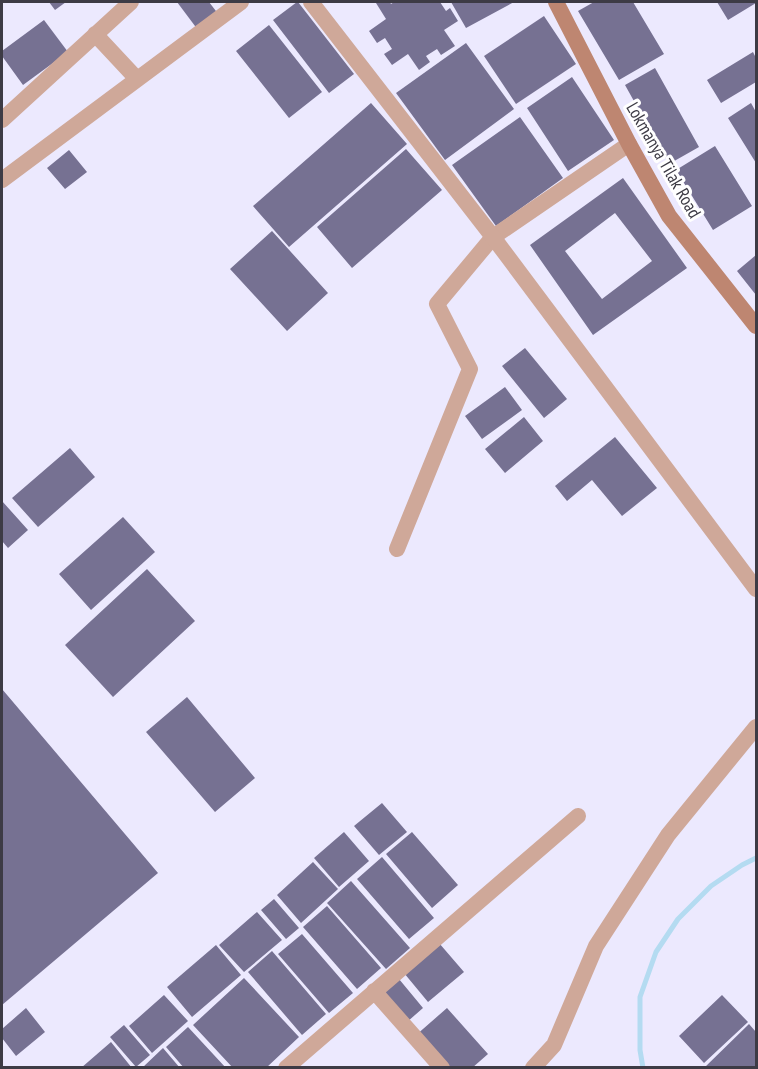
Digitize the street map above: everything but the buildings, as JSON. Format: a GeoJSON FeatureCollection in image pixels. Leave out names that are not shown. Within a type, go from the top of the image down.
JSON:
{"type":"FeatureCollection","features":[{"type":"Feature","properties":{"kind":"main road","name":"Lokmanya Tilak Road"},"geometry":{"type":"LineString","coordinates":[[556,2],[669,216],[756,326]]}},
{"type":"Feature","properties":{"kind":"street"},"geometry":{"type":"LineString","coordinates":[[2,120],[131,2]]}},
{"type":"Feature","properties":{"kind":"street"},"geometry":{"type":"LineString","coordinates":[[2,180],[241,2]]}},
{"type":"Feature","properties":{"kind":"street"},"geometry":{"type":"LineString","coordinates":[[311,2],[493,237],[756,589]]}},
{"type":"Feature","properties":{"kind":"street"},"geometry":{"type":"LineString","coordinates":[[95,34],[137,79]]}},
{"type":"Feature","properties":{"kind":"street"},"geometry":{"type":"LineString","coordinates":[[397,549],[470,369],[437,303],[493,237],[629,144]]}},
{"type":"Feature","properties":{"kind":"street"},"geometry":{"type":"LineString","coordinates":[[540,1065],[554,1045],[597,946],[668,835],[756,727]]}},
{"type":"Feature","properties":{"kind":"street"},"geometry":{"type":"LineString","coordinates":[[286,1068],[578,816]]}},
{"type":"Feature","properties":{"kind":"street"},"geometry":{"type":"LineString","coordinates":[[374,992],[442,1068]]}},
{"type":"Feature","properties":{"kind":"waterway"},"geometry":{"type":"LineString","coordinates":[[643,1068],[640,1050],[640,997],[656,952],[678,919],[711,886],[756,858]]}}]}
